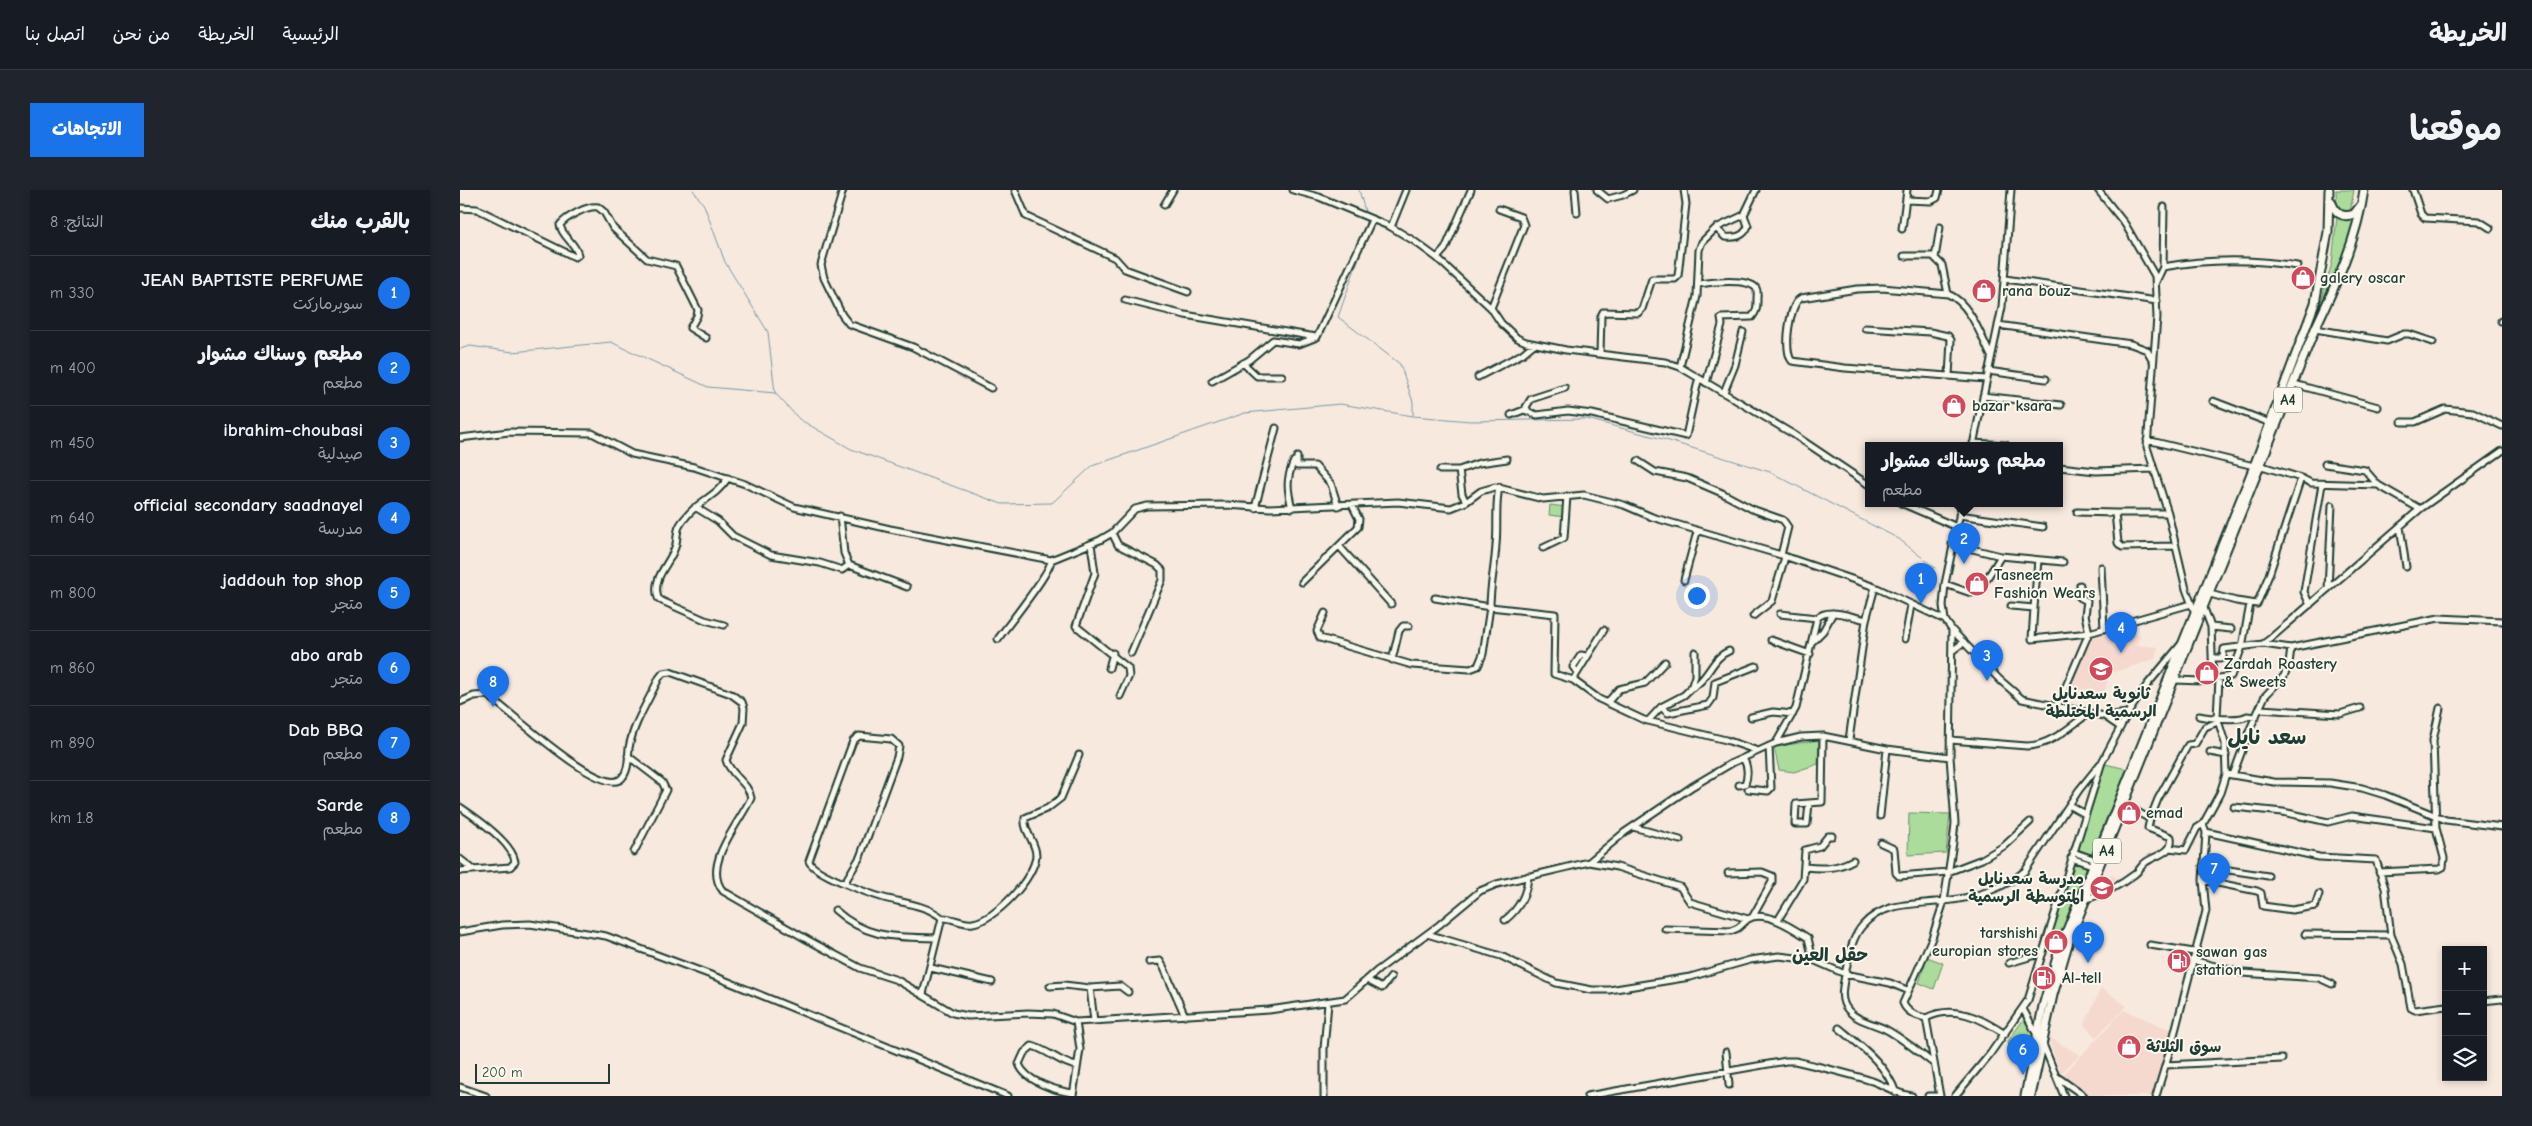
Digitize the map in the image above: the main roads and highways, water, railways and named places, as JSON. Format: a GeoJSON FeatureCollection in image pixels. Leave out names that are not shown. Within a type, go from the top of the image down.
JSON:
{"type":"FeatureCollection","features":[{"type":"Feature","properties":{"kind":"highway","name":"A4"},"geometry":{"type":"LineString","coordinates":[[2274,425],[2294,384],[2350,251],[2364,190]]}},
{"type":"Feature","properties":{"kind":"highway","name":"A4"},"geometry":{"type":"LineString","coordinates":[[2025,1096],[2037,1034],[2059,950],[2125,805],[2274,425],[2321,281],[2328,232],[2330,194]]}},
{"type":"Feature","properties":{"kind":"highway"},"geometry":{"type":"LineString","coordinates":[[2330,194],[2335,209],[2344,216],[2354,214],[2362,201]]}},
{"type":"Feature","properties":{"kind":"highway","name":"A4"},"geometry":{"type":"LineString","coordinates":[[2031,1096],[2056,979],[2184,641],[2210,594],[2258,466]]}},
{"type":"Feature","properties":{"kind":"waterway"},"geometry":{"type":"LineString","coordinates":[[693,190],[704,205],[725,262],[768,332],[775,393],[799,419],[851,449],[1002,504],[1052,503],[1092,466],[1245,413],[1340,404],[1413,416],[1470,421],[1587,419],[1666,440],[1770,472],[1899,539],[1935,568]]}},
{"type":"Feature","properties":{"kind":"waterway"},"geometry":{"type":"LineString","coordinates":[[1359,190],[1366,215]]}},
{"type":"Feature","properties":{"kind":"waterway"},"geometry":{"type":"LineString","coordinates":[[1365,230],[1366,219]]}},
{"type":"Feature","properties":{"kind":"waterway"},"geometry":{"type":"LineString","coordinates":[[1363,246],[1338,317],[1400,364],[1413,402],[1413,415]]}},
{"type":"Feature","properties":{"kind":"waterway"},"geometry":{"type":"LineString","coordinates":[[460,349],[470,346],[513,352],[611,342],[708,387],[775,393]]}},
{"type":"Feature","properties":{"kind":"place","name":"galery oscar"},"geometry":{"type":"Point","coordinates":[2303,278]}},
{"type":"Feature","properties":{"kind":"place","name":"rana bouz"},"geometry":{"type":"Point","coordinates":[1984,291]}},
{"type":"Feature","properties":{"kind":"place","name":"bazar ksara"},"geometry":{"type":"Point","coordinates":[1954,406]}},
{"type":"Feature","properties":{"kind":"place","name":"مطعم وسناك مشوار"},"geometry":{"type":"Point","coordinates":[1964,564]}},
{"type":"Feature","properties":{"kind":"place","name":"Tasneem Fashion Wears"},"geometry":{"type":"Point","coordinates":[1977,584]}},
{"type":"Feature","properties":{"kind":"place","name":"JEAN BAPTISTE PERFUME"},"geometry":{"type":"Point","coordinates":[1921,604]}},
{"type":"Feature","properties":{"kind":"place","name":"official secondary saadnayel"},"geometry":{"type":"Point","coordinates":[2121,653]}},
{"type":"Feature","properties":{"kind":"place","name":"ثانوية سعدنايل الرسمية المختلطة"},"geometry":{"type":"Point","coordinates":[2101,669]}},
{"type":"Feature","properties":{"kind":"place","name":"Zardah Roastery & Sweets"},"geometry":{"type":"Point","coordinates":[2207,673]}},
{"type":"Feature","properties":{"kind":"place","name":"ibrahim-choubasi"},"geometry":{"type":"Point","coordinates":[1987,681]}},
{"type":"Feature","properties":{"kind":"place","name":"Sarde"},"geometry":{"type":"Point","coordinates":[493,707]}},
{"type":"Feature","properties":{"kind":"place","name":"emad"},"geometry":{"type":"Point","coordinates":[2129,813]}},
{"type":"Feature","properties":{"kind":"place","name":"مدرسة سعدنايل المتوسطة الرسمية"},"geometry":{"type":"Point","coordinates":[2102,888]}},
{"type":"Feature","properties":{"kind":"place","name":"Dab BBQ"},"geometry":{"type":"Point","coordinates":[2214,894]}},
{"type":"Feature","properties":{"kind":"place","name":"tarshishi europian stores"},"geometry":{"type":"Point","coordinates":[2056,942]}},
{"type":"Feature","properties":{"kind":"place","name":"sawan gas station"},"geometry":{"type":"Point","coordinates":[2179,961]}},
{"type":"Feature","properties":{"kind":"place","name":"jaddouh top shop"},"geometry":{"type":"Point","coordinates":[2088,963]}},
{"type":"Feature","properties":{"kind":"place","name":"Al-tell"},"geometry":{"type":"Point","coordinates":[2044,978]}},
{"type":"Feature","properties":{"kind":"place","name":"سوق الثلاثة"},"geometry":{"type":"Point","coordinates":[2129,1047]}},
{"type":"Feature","properties":{"kind":"place","name":"abo arab"},"geometry":{"type":"Point","coordinates":[2023,1075]}},
{"type":"Feature","properties":{"kind":"district","name":"سعد نايل"},"geometry":{"type":"Point","coordinates":[2267,737]}},
{"type":"Feature","properties":{"kind":"district","name":"حقل العين"},"geometry":{"type":"Point","coordinates":[1830,955]}}]}
